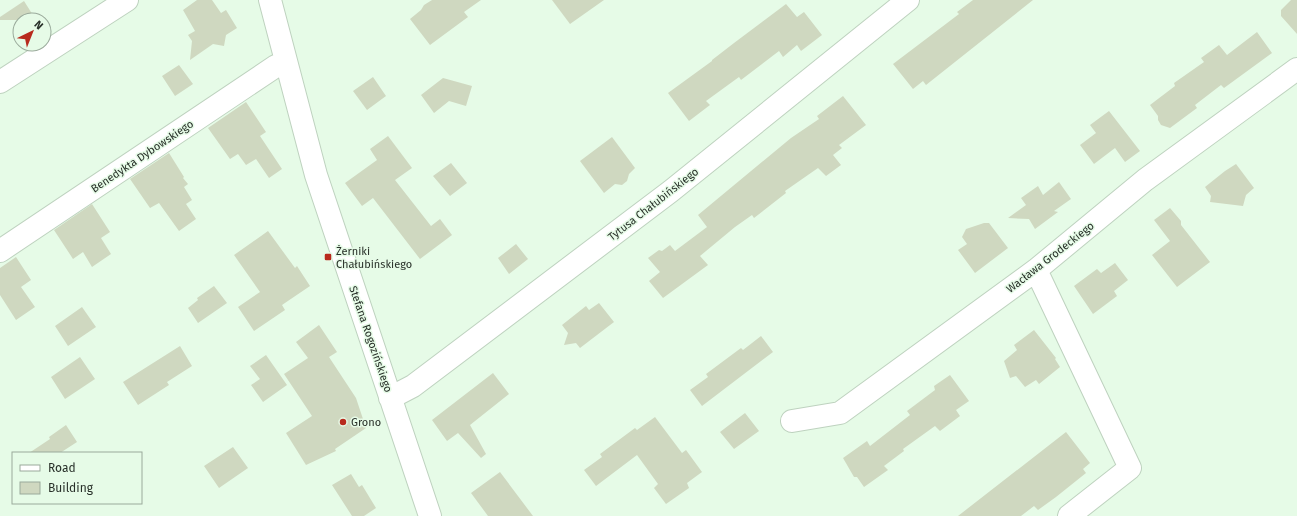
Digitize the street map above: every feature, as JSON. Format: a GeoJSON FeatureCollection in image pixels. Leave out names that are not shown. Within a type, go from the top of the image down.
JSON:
{"type":"FeatureCollection","features":[{"type":"Feature","properties":{"kind":"street"},"geometry":{"type":"LineString","coordinates":[[0,82],[127,0]]}},
{"type":"Feature","properties":{"kind":"street","name":"Stefana Rogozińskiego"},"geometry":{"type":"LineString","coordinates":[[270,0],[285,62],[316,175],[430,516]]}},
{"type":"Feature","properties":{"kind":"street","name":"Tytusa Chałubińskiego"},"geometry":{"type":"LineString","coordinates":[[390,398],[413,386],[671,191],[908,0]]}},
{"type":"Feature","properties":{"kind":"street","name":"Benedykta Dybowskiego"},"geometry":{"type":"LineString","coordinates":[[0,251],[276,66],[285,62]]}},
{"type":"Feature","properties":{"kind":"street","name":"Wacława Grodeckiego"},"geometry":{"type":"LineString","coordinates":[[792,421],[840,413],[1036,270],[1145,180],[1297,69]]}},
{"type":"Feature","properties":{"kind":"street"},"geometry":{"type":"LineString","coordinates":[[1036,270],[1130,468],[1069,516]]}},
{"type":"Feature","properties":{"kind":"building"},"geometry":{"type":"Polygon","coordinates":[[[197,0],[212,0],[221,13],[226,10],[237,28],[226,35],[224,46],[213,44],[190,60],[192,41],[188,35],[195,31],[183,10],[197,0]]]}},
{"type":"Feature","properties":{"kind":"building"},"geometry":{"type":"Polygon","coordinates":[[[432,0],[481,0],[464,12],[468,17],[430,45],[410,19],[421,10],[424,5],[432,0]]]}},
{"type":"Feature","properties":{"kind":"building"},"geometry":{"type":"Polygon","coordinates":[[[552,0],[604,0],[570,24],[552,0]]]}},
{"type":"Feature","properties":{"kind":"building"},"geometry":{"type":"Polygon","coordinates":[[[973,0],[1033,0],[926,85],[923,81],[913,89],[893,64],[959,14],[957,12],[973,0]]]}},
{"type":"Feature","properties":{"kind":"building"},"geometry":{"type":"Polygon","coordinates":[[[1291,0],[1297,0],[1297,34],[1281,16],[1281,10],[1291,0]]]}},
{"type":"Feature","properties":{"kind":"building"},"geometry":{"type":"Polygon","coordinates":[[[24,1],[31,12],[12,12],[12,20],[0,20],[0,17],[24,1]]]}},
{"type":"Feature","properties":{"kind":"building"},"geometry":{"type":"Polygon","coordinates":[[[786,4],[797,17],[804,12],[822,35],[801,51],[797,45],[783,57],[779,51],[741,80],[739,77],[706,101],[710,105],[689,121],[668,93],[786,4]]]}},
{"type":"Feature","properties":{"kind":"building"},"geometry":{"type":"Polygon","coordinates":[[[1257,32],[1272,53],[1224,88],[1221,85],[1195,105],[1197,108],[1170,128],[1161,125],[1158,120],[1158,116],[1150,105],[1175,86],[1174,83],[1204,62],[1201,58],[1219,45],[1227,55],[1257,32]]]}},
{"type":"Feature","properties":{"kind":"building"},"geometry":{"type":"Polygon","coordinates":[[[179,65],[193,84],[175,96],[162,76],[179,65]]]}},
{"type":"Feature","properties":{"kind":"building"},"geometry":{"type":"Polygon","coordinates":[[[373,77],[386,96],[367,110],[353,91],[373,77]]]}},
{"type":"Feature","properties":{"kind":"building"},"geometry":{"type":"Polygon","coordinates":[[[443,78],[472,86],[466,106],[449,101],[434,113],[421,95],[443,78]]]}},
{"type":"Feature","properties":{"kind":"building"},"geometry":{"type":"Polygon","coordinates":[[[843,96],[866,125],[839,145],[842,148],[833,155],[841,165],[826,176],[818,168],[785,191],[786,193],[754,218],[752,215],[735,227],[700,256],[708,265],[663,298],[649,281],[660,272],[648,258],[659,250],[662,251],[670,245],[675,251],[707,227],[698,215],[791,138],[819,119],[817,116],[843,96]]]}},
{"type":"Feature","properties":{"kind":"building"},"geometry":{"type":"Polygon","coordinates":[[[246,102],[266,132],[260,136],[282,169],[269,178],[256,159],[246,165],[238,154],[230,159],[208,128],[246,102]]]}},
{"type":"Feature","properties":{"kind":"building"},"geometry":{"type":"Polygon","coordinates":[[[1109,111],[1140,151],[1125,162],[1115,148],[1094,164],[1080,145],[1096,133],[1090,125],[1109,111]]]}},
{"type":"Feature","properties":{"kind":"building"},"geometry":{"type":"Polygon","coordinates":[[[388,136],[412,168],[395,180],[431,226],[440,219],[452,235],[420,259],[373,198],[362,206],[345,183],[377,160],[370,149],[388,136]]]}},
{"type":"Feature","properties":{"kind":"building"},"geometry":{"type":"Polygon","coordinates":[[[612,137],[635,168],[629,174],[627,181],[622,185],[615,184],[604,193],[580,161],[612,137]]]}},
{"type":"Feature","properties":{"kind":"building"},"geometry":{"type":"Polygon","coordinates":[[[169,153],[188,184],[184,187],[192,200],[186,204],[196,219],[179,231],[159,203],[150,208],[130,179],[169,153]]]}},
{"type":"Feature","properties":{"kind":"building"},"geometry":{"type":"Polygon","coordinates":[[[451,163],[467,183],[450,196],[433,176],[451,163]]]}},
{"type":"Feature","properties":{"kind":"building"},"geometry":{"type":"Polygon","coordinates":[[[1236,164],[1254,188],[1246,195],[1243,206],[1210,202],[1211,196],[1205,187],[1236,164]]]}},
{"type":"Feature","properties":{"kind":"building"},"geometry":{"type":"Polygon","coordinates":[[[1059,182],[1071,199],[1054,211],[1058,212],[1035,229],[1029,219],[1008,218],[1026,205],[1021,198],[1038,186],[1043,195],[1059,182]]]}},
{"type":"Feature","properties":{"kind":"building"},"geometry":{"type":"Polygon","coordinates":[[[92,204],[110,232],[101,238],[111,254],[92,267],[83,252],[73,259],[54,230],[92,204]]]}},
{"type":"Feature","properties":{"kind":"building"},"geometry":{"type":"Polygon","coordinates":[[[1170,208],[1181,221],[1181,225],[1210,262],[1177,287],[1152,255],[1170,241],[1154,220],[1170,208]]]}},
{"type":"Feature","properties":{"kind":"building"},"geometry":{"type":"Polygon","coordinates":[[[984,223],[989,223],[1008,248],[975,273],[958,250],[967,244],[962,237],[966,229],[984,223]]]}},
{"type":"Feature","properties":{"kind":"building"},"geometry":{"type":"Polygon","coordinates":[[[268,231],[295,268],[297,266],[310,286],[282,305],[285,310],[254,331],[238,307],[260,292],[234,255],[268,231]]]}},
{"type":"Feature","properties":{"kind":"building"},"geometry":{"type":"Polygon","coordinates":[[[516,244],[528,259],[509,274],[498,258],[516,244]]]}},
{"type":"Feature","properties":{"kind":"building"},"geometry":{"type":"Polygon","coordinates":[[[16,257],[31,280],[21,287],[35,307],[16,320],[0,295],[0,268],[16,257]]]}},
{"type":"Feature","properties":{"kind":"building"},"geometry":{"type":"Polygon","coordinates":[[[1115,263],[1128,280],[1114,291],[1117,296],[1093,314],[1074,286],[1097,269],[1101,273],[1115,263]]]}},
{"type":"Feature","properties":{"kind":"building"},"geometry":{"type":"Polygon","coordinates":[[[214,286],[227,303],[198,323],[188,308],[198,300],[197,298],[214,286]]]}},
{"type":"Feature","properties":{"kind":"building"},"geometry":{"type":"Polygon","coordinates":[[[599,303],[614,322],[580,348],[576,343],[564,345],[568,333],[562,325],[586,306],[589,310],[599,303]]]}},
{"type":"Feature","properties":{"kind":"building"},"geometry":{"type":"Polygon","coordinates":[[[82,307],[96,327],[68,346],[55,326],[82,307]]]}},
{"type":"Feature","properties":{"kind":"building"},"geometry":{"type":"Polygon","coordinates":[[[319,325],[337,352],[329,357],[356,398],[366,428],[335,449],[336,451],[306,465],[286,433],[312,416],[284,374],[308,358],[296,342],[319,325]]]}},
{"type":"Feature","properties":{"kind":"building"},"geometry":{"type":"Polygon","coordinates":[[[1034,330],[1056,358],[1055,359],[1060,367],[1039,384],[1036,380],[1025,387],[1016,376],[1010,378],[1004,361],[1017,350],[1014,345],[1034,330]]]}},
{"type":"Feature","properties":{"kind":"building"},"geometry":{"type":"Polygon","coordinates":[[[761,336],[773,352],[702,406],[690,390],[708,377],[706,374],[741,348],[743,350],[761,336]]]}},
{"type":"Feature","properties":{"kind":"building"},"geometry":{"type":"Polygon","coordinates":[[[180,346],[192,366],[167,382],[169,385],[138,405],[123,382],[180,346]]]}},
{"type":"Feature","properties":{"kind":"building"},"geometry":{"type":"Polygon","coordinates":[[[266,355],[287,385],[263,402],[251,385],[260,379],[250,366],[266,355]]]}},
{"type":"Feature","properties":{"kind":"building"},"geometry":{"type":"Polygon","coordinates":[[[80,357],[95,379],[65,399],[51,377],[80,357]]]}},
{"type":"Feature","properties":{"kind":"building"},"geometry":{"type":"Polygon","coordinates":[[[493,373],[509,394],[470,425],[486,454],[481,458],[458,433],[447,441],[432,420],[493,373]]]}},
{"type":"Feature","properties":{"kind":"building"},"geometry":{"type":"Polygon","coordinates":[[[950,375],[969,401],[956,410],[960,416],[940,431],[935,426],[903,449],[904,451],[884,466],[888,470],[864,487],[857,477],[854,477],[843,458],[867,441],[870,446],[910,415],[907,411],[935,390],[934,386],[950,375]]]}},
{"type":"Feature","properties":{"kind":"building"},"geometry":{"type":"Polygon","coordinates":[[[745,413],[759,431],[734,449],[720,432],[745,413]]]}},
{"type":"Feature","properties":{"kind":"building"},"geometry":{"type":"Polygon","coordinates":[[[655,417],[682,453],[686,450],[702,472],[687,483],[689,488],[666,504],[654,488],[658,484],[637,455],[596,486],[584,470],[602,457],[600,454],[635,428],[637,430],[655,417]]]}},
{"type":"Feature","properties":{"kind":"building"},"geometry":{"type":"Polygon","coordinates":[[[66,425],[77,442],[62,452],[30,452],[50,439],[49,437],[66,425]]]}},
{"type":"Feature","properties":{"kind":"building"},"geometry":{"type":"Polygon","coordinates":[[[1066,432],[1090,463],[1083,469],[1086,473],[1056,497],[1038,510],[1034,506],[1021,516],[958,516],[1066,432]]]}},
{"type":"Feature","properties":{"kind":"building"},"geometry":{"type":"Polygon","coordinates":[[[233,447],[248,468],[219,488],[204,466],[233,447]]]}},
{"type":"Feature","properties":{"kind":"building"},"geometry":{"type":"Polygon","coordinates":[[[500,472],[533,516],[488,516],[471,493],[500,472]]]}},
{"type":"Feature","properties":{"kind":"building"},"geometry":{"type":"Polygon","coordinates":[[[351,474],[359,487],[362,485],[376,508],[364,516],[352,516],[332,485],[351,474]]]}},
{"type":"Feature","properties":{"kind":"place","name":"Żerniki Chałubińskiego"},"geometry":{"type":"Point","coordinates":[328,257]}},
{"type":"Feature","properties":{"kind":"place","name":"Grono"},"geometry":{"type":"Point","coordinates":[343,422]}}]}
